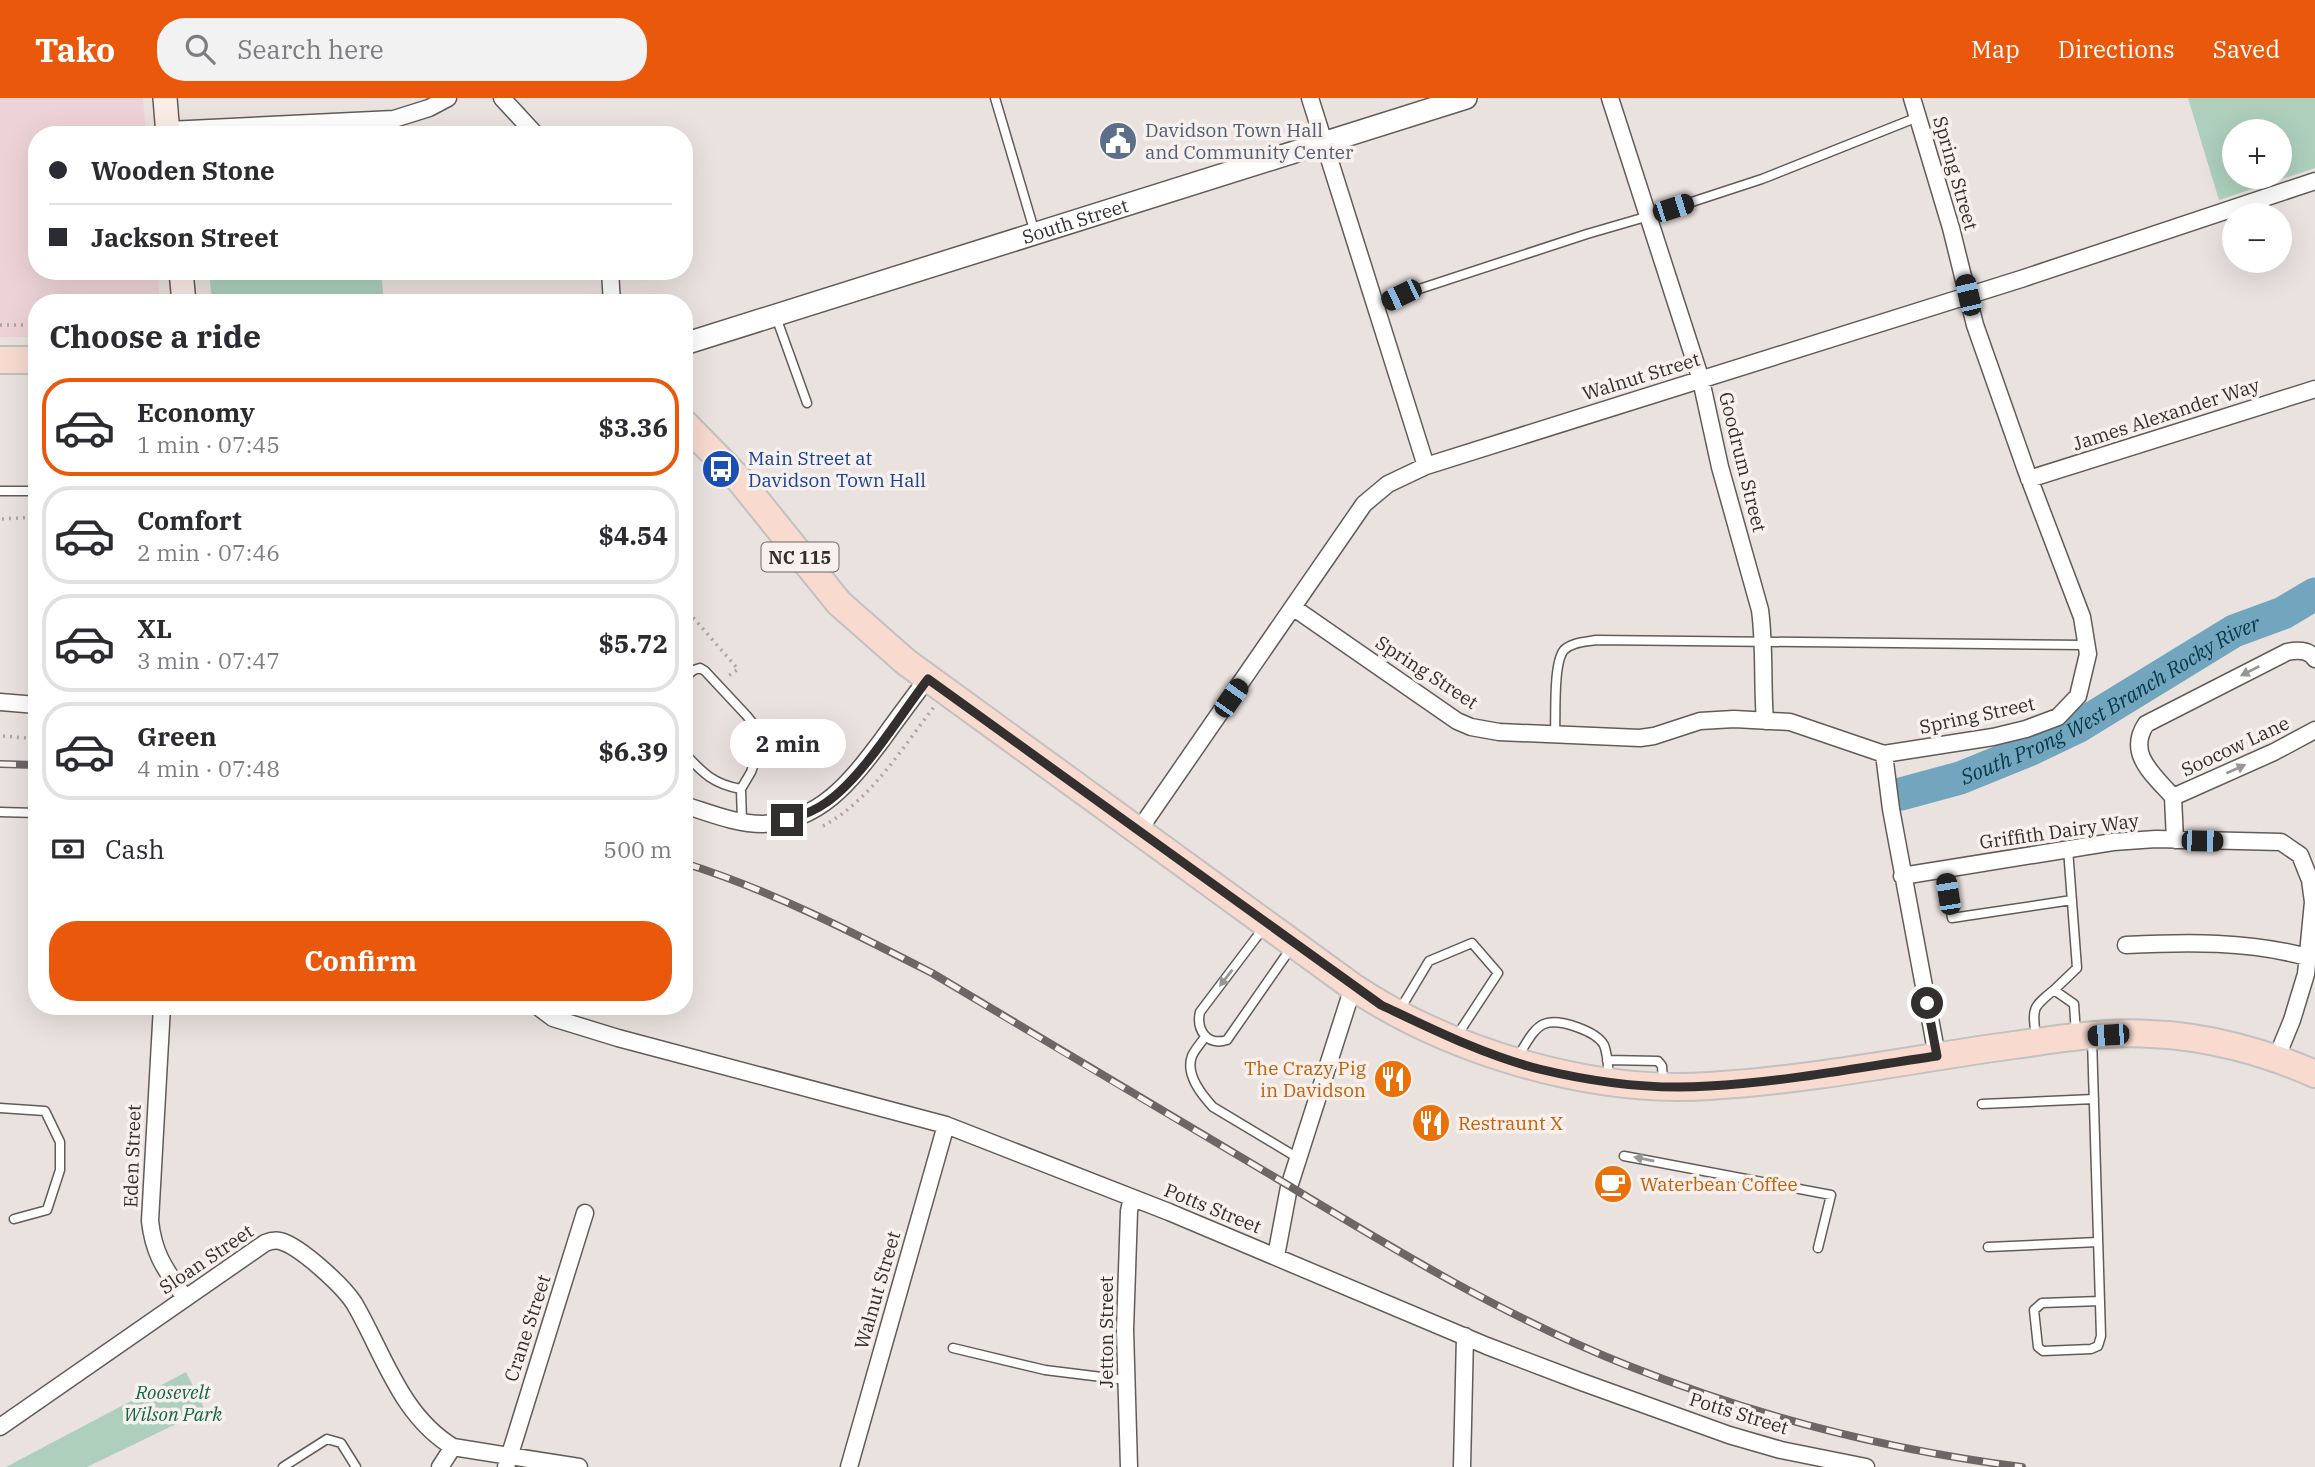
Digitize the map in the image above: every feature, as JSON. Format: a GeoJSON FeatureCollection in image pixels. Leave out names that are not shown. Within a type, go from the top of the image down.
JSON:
{"type":"FeatureCollection","features":[{"type":"Feature","properties":{"kind":"main road"},"geometry":{"type":"LineString","coordinates":[[165,98],[167,126]]}},
{"type":"Feature","properties":{"kind":"main road"},"geometry":{"type":"LineString","coordinates":[[0,360],[28,360]]}},
{"type":"Feature","properties":{"kind":"main road","name":"NC 115"},"geometry":{"type":"LineString","coordinates":[[693,432],[739,479],[839,603],[859,623],[928,679],[1353,987],[1381,1005],[1454,1040],[1515,1062],[1566,1075],[1608,1071],[1663,1086],[1706,1087],[1764,1082],[1937,1056],[2123,1034],[2175,1036],[2204,1041],[2276,1059],[2315,1074]]}},
{"type":"Feature","properties":{"kind":"street"},"geometry":{"type":"LineString","coordinates":[[272,126],[394,119],[429,108],[447,98]]}},
{"type":"Feature","properties":{"kind":"street"},"geometry":{"type":"LineString","coordinates":[[502,98],[528,126]]}},
{"type":"Feature","properties":{"kind":"street"},"geometry":{"type":"LineString","coordinates":[[1310,98],[1426,466]]}},
{"type":"Feature","properties":{"kind":"street","name":"South Street"},"geometry":{"type":"LineString","coordinates":[[693,341],[1466,98]]}},
{"type":"Feature","properties":{"kind":"street","name":"Goodrum Street"},"geometry":{"type":"LineString","coordinates":[[1610,98],[1701,380],[1720,467],[1760,610],[1765,721]]}},
{"type":"Feature","properties":{"kind":"street","name":"Spring Street"},"geometry":{"type":"LineString","coordinates":[[1294,608],[1457,721],[1471,727],[1499,732],[1640,738],[1700,721],[1734,719],[1790,722],[1884,754],[1993,737],[2058,718],[2078,696],[2088,654],[2082,617],[2029,479],[1975,325],[1951,228],[1912,98]]}},
{"type":"Feature","properties":{"kind":"street","name":"Walnut Street"},"geometry":{"type":"LineString","coordinates":[[1139,830],[1364,505],[1388,484],[1426,466],[1968,295],[2315,181]]}},
{"type":"Feature","properties":{"kind":"street","name":"James Alexander Way"},"geometry":{"type":"LineString","coordinates":[[2029,479],[2315,389]]}},
{"type":"Feature","properties":{"kind":"street"},"geometry":{"type":"LineString","coordinates":[[2174,797],[2143,761],[2137,748],[2139,734],[2146,724],[2287,652],[2300,650],[2314,657]]}},
{"type":"Feature","properties":{"kind":"street"},"geometry":{"type":"LineString","coordinates":[[693,808],[742,822],[764,824],[803,815],[825,804],[855,776],[928,679]]}},
{"type":"Feature","properties":{"kind":"street"},"geometry":{"type":"LineString","coordinates":[[0,702],[28,704]]}},
{"type":"Feature","properties":{"kind":"street","name":"Soocow Lane"},"geometry":{"type":"LineString","coordinates":[[2175,840],[2174,797],[2274,752],[2315,730]]}},
{"type":"Feature","properties":{"kind":"street"},"geometry":{"type":"LineString","coordinates":[[1884,754],[1902,876],[1937,1056]]}},
{"type":"Feature","properties":{"kind":"street","name":"Griffith Dairy Way"},"geometry":{"type":"LineString","coordinates":[[1902,876],[2113,842],[2281,842],[2300,855],[2310,880],[2313,902],[2306,974],[2292,1020],[2276,1059]]}},
{"type":"Feature","properties":{"kind":"street"},"geometry":{"type":"LineString","coordinates":[[2126,945],[2195,942],[2247,945],[2307,957]]}},
{"type":"Feature","properties":{"kind":"street"},"geometry":{"type":"LineString","coordinates":[[1276,1256],[1283,1213],[1298,1158],[1353,987]]}},
{"type":"Feature","properties":{"kind":"street","name":"Eden Street"},"geometry":{"type":"LineString","coordinates":[[161,1015],[150,1221],[152,1243],[158,1258],[185,1298]]}},
{"type":"Feature","properties":{"kind":"street","name":"Potts Street"},"geometry":{"type":"LineString","coordinates":[[549,1015],[618,1038],[946,1125],[1276,1256],[1579,1381],[1729,1435],[1781,1450],[1866,1467]]}},
{"type":"Feature","properties":{"kind":"street","name":"Walnut Street"},"geometry":{"type":"LineString","coordinates":[[849,1467],[946,1125]]}},
{"type":"Feature","properties":{"kind":"street","name":"Jetton Street"},"geometry":{"type":"LineString","coordinates":[[1129,1467],[1126,1272],[1132,1198]]}},
{"type":"Feature","properties":{"kind":"street","name":"Crane Street"},"geometry":{"type":"LineString","coordinates":[[507,1461],[585,1213]]}},
{"type":"Feature","properties":{"kind":"street","name":"Sloan Street"},"geometry":{"type":"LineString","coordinates":[[0,1426],[265,1243],[272,1241],[287,1244],[331,1276],[353,1301],[381,1359],[402,1394],[433,1431],[453,1447]]}},
{"type":"Feature","properties":{"kind":"street"},"geometry":{"type":"LineString","coordinates":[[1462,1467],[1465,1336]]}},
{"type":"Feature","properties":{"kind":"street"},"geometry":{"type":"LineString","coordinates":[[440,1467],[453,1447],[507,1461],[579,1467]]}},
{"type":"Feature","properties":{"kind":"lane"},"geometry":{"type":"LineString","coordinates":[[995,98],[1035,233]]}},
{"type":"Feature","properties":{"kind":"lane"},"geometry":{"type":"LineString","coordinates":[[1376,307],[1401,295],[1784,171],[1918,117]]}},
{"type":"Feature","properties":{"kind":"lane"},"geometry":{"type":"LineString","coordinates":[[776,315],[807,403]]}},
{"type":"Feature","properties":{"kind":"lane"},"geometry":{"type":"LineString","coordinates":[[0,491],[28,491]]}},
{"type":"Feature","properties":{"kind":"lane"},"geometry":{"type":"LineString","coordinates":[[1555,734],[1559,662],[1564,651],[1573,644],[1596,640],[2086,645]]}},
{"type":"Feature","properties":{"kind":"lane"},"geometry":{"type":"LineString","coordinates":[[693,671],[700,668],[718,684],[755,726],[758,753],[741,789],[742,822]]}},
{"type":"Feature","properties":{"kind":"lane"},"geometry":{"type":"LineString","coordinates":[[693,761],[723,786],[741,789]]}},
{"type":"Feature","properties":{"kind":"lane"},"geometry":{"type":"LineString","coordinates":[[0,812],[28,813]]}},
{"type":"Feature","properties":{"kind":"lane"},"geometry":{"type":"LineString","coordinates":[[2036,1043],[2036,1004],[2077,968],[2068,849]]}},
{"type":"Feature","properties":{"kind":"lane"},"geometry":{"type":"LineString","coordinates":[[1944,869],[1952,918],[2072,900]]}},
{"type":"Feature","properties":{"kind":"lane"},"geometry":{"type":"LineString","coordinates":[[1267,924],[1200,1012],[1198,1022],[1205,1037],[1221,1042],[1227,1040],[1294,944]]}},
{"type":"Feature","properties":{"kind":"lane"},"geometry":{"type":"LineString","coordinates":[[1397,1013],[1429,961],[1472,943],[1497,973],[1454,1040]]}},
{"type":"Feature","properties":{"kind":"lane"},"geometry":{"type":"LineString","coordinates":[[2054,990],[2074,1004],[2084,1037],[2094,1099],[2098,1242],[2100,1301],[2101,1336],[2098,1346],[2091,1349],[2043,1351],[2038,1347],[2034,1310],[2037,1306],[2042,1303],[2100,1301]]}},
{"type":"Feature","properties":{"kind":"lane"},"geometry":{"type":"LineString","coordinates":[[1515,1062],[1536,1029],[1550,1023],[1580,1028],[1600,1040],[1608,1071]]}},
{"type":"Feature","properties":{"kind":"lane"},"geometry":{"type":"LineString","coordinates":[[1205,1037],[1192,1055],[1190,1064],[1191,1074],[1203,1096],[1213,1107],[1298,1158]]}},
{"type":"Feature","properties":{"kind":"lane"},"geometry":{"type":"LineString","coordinates":[[1982,1104],[2094,1099]]}},
{"type":"Feature","properties":{"kind":"lane"},"geometry":{"type":"LineString","coordinates":[[0,1108],[45,1111],[60,1142],[60,1170],[47,1210],[13,1219]]}},
{"type":"Feature","properties":{"kind":"lane"},"geometry":{"type":"LineString","coordinates":[[1624,1156],[1831,1195],[1818,1248]]}},
{"type":"Feature","properties":{"kind":"lane"},"geometry":{"type":"LineString","coordinates":[[1988,1247],[2098,1242]]}},
{"type":"Feature","properties":{"kind":"lane"},"geometry":{"type":"LineString","coordinates":[[953,1348],[1045,1370],[1126,1380]]}},
{"type":"Feature","properties":{"kind":"lane"},"geometry":{"type":"LineString","coordinates":[[283,1467],[327,1439],[341,1443],[356,1467]]}},
{"type":"Feature","properties":{"kind":"path"},"geometry":{"type":"LineString","coordinates":[[0,325],[28,325]]}},
{"type":"Feature","properties":{"kind":"path"},"geometry":{"type":"LineString","coordinates":[[2,519],[28,518]]}},
{"type":"Feature","properties":{"kind":"path"},"geometry":{"type":"LineString","coordinates":[[693,617],[738,669],[718,684]]}},
{"type":"Feature","properties":{"kind":"path"},"geometry":{"type":"LineString","coordinates":[[3,736],[28,738]]}},
{"type":"Feature","properties":{"kind":"shaded area"},"geometry":{"type":"Polygon","coordinates":[[[0,98],[143,98],[145,126],[28,126],[28,280],[158,280],[159,294],[28,294],[28,337],[0,337],[0,98]]]}},
{"type":"Feature","properties":{"kind":"green space"},"geometry":{"type":"Polygon","coordinates":[[[2188,98],[2315,98],[2315,168],[2292,176],[2292,119],[2222,119],[2222,189],[2252,189],[2219,200],[2188,98]]]}},
{"type":"Feature","properties":{"kind":"green space"},"geometry":{"type":"Polygon","coordinates":[[[210,280],[382,280],[383,294],[211,294],[210,280]]]}},
{"type":"Feature","properties":{"kind":"green space","name":"Roosevelt Wilson Park"},"geometry":{"type":"Polygon","coordinates":[[[186,1372],[205,1410],[87,1467],[6,1467],[186,1372]]]}},
{"type":"Feature","properties":{"kind":"waterway","name":"South Prong West Branch Rocky River"},"geometry":{"type":"LineString","coordinates":[[1901,794],[1960,778],[2079,726],[2234,631],[2283,613],[2315,594]]}},
{"type":"Feature","properties":{"kind":"railway"},"geometry":{"type":"LineString","coordinates":[[0,764],[28,765]]}},
{"type":"Feature","properties":{"kind":"railway"},"geometry":{"type":"LineString","coordinates":[[693,866],[779,899],[932,973],[1405,1255],[1493,1303],[1583,1347],[1677,1384],[1822,1429],[1922,1451],[2022,1467]]}},
{"type":"Feature","properties":{"kind":"place","name":"Davidson Town Hall and Community Center"},"geometry":{"type":"Point","coordinates":[1118,141]}},
{"type":"Feature","properties":{"kind":"place","name":"Main Street at Davidson Town Hall"},"geometry":{"type":"Point","coordinates":[721,469]}},
{"type":"Feature","properties":{"kind":"place","name":"The Crazy Pig in Davidson"},"geometry":{"type":"Point","coordinates":[1393,1079]}},
{"type":"Feature","properties":{"kind":"place","name":"Restraunt X"},"geometry":{"type":"Point","coordinates":[1431,1123]}},
{"type":"Feature","properties":{"kind":"place","name":"Waterbean Coffee"},"geometry":{"type":"Point","coordinates":[1613,1184]}},
{"type":"Feature","properties":{"kind":"route"},"geometry":{"type":"LineString","coordinates":[[787,820],[825,804],[839,793],[855,776],[928,679],[1353,987],[1381,1005],[1454,1040],[1515,1062],[1566,1075],[1653,1085],[1706,1087],[1764,1082],[1937,1056],[1927,1003]]}}]}
